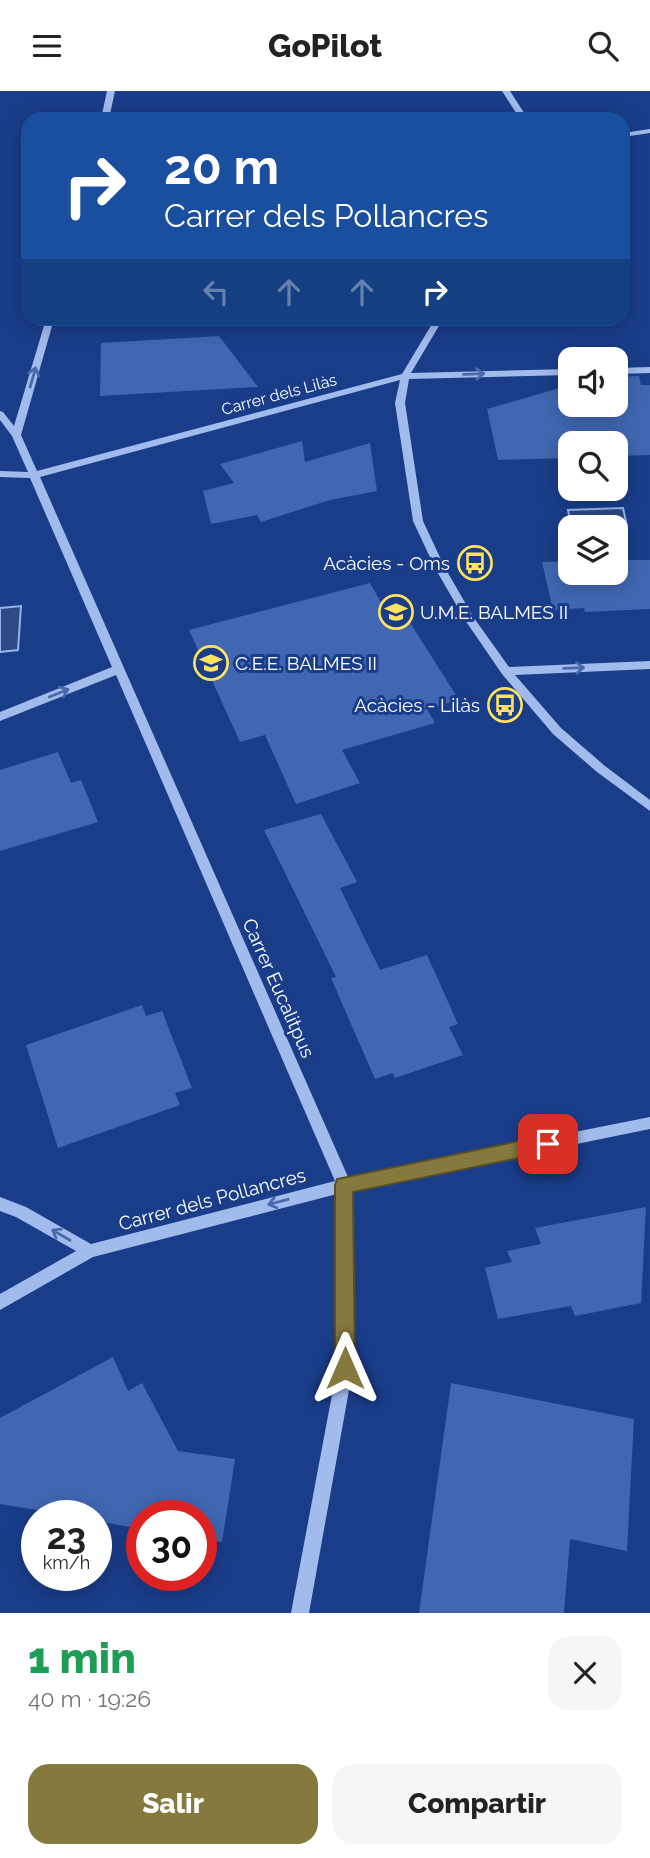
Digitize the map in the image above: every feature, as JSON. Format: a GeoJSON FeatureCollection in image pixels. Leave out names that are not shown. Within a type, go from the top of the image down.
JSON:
{"type":"FeatureCollection","features":[{"type":"Feature","properties":{"kind":"street"},"geometry":{"type":"LineString","coordinates":[[106,112],[111,91]]}},
{"type":"Feature","properties":{"kind":"street"},"geometry":{"type":"LineString","coordinates":[[506,91],[520,112]]}},
{"type":"Feature","properties":{"kind":"street"},"geometry":{"type":"LineString","coordinates":[[630,134],[650,131]]}},
{"type":"Feature","properties":{"kind":"street"},"geometry":{"type":"LineString","coordinates":[[16,435],[48,326]]}},
{"type":"Feature","properties":{"kind":"street"},"geometry":{"type":"LineString","coordinates":[[435,326],[405,376],[400,403],[418,521],[440,568],[470,620],[506,671],[558,731],[601,769],[650,806]]}},
{"type":"Feature","properties":{"kind":"street"},"geometry":{"type":"LineString","coordinates":[[628,370],[650,370]]}},
{"type":"Feature","properties":{"kind":"street","name":"Carrer dels Lilàs"},"geometry":{"type":"LineString","coordinates":[[0,474],[34,475],[405,376],[558,372]]}},
{"type":"Feature","properties":{"kind":"street","name":"Carrer Eucalitpus"},"geometry":{"type":"LineString","coordinates":[[0,414],[16,435],[34,475],[344,1185],[345,1368],[300,1613]]}},
{"type":"Feature","properties":{"kind":"street"},"geometry":{"type":"LineString","coordinates":[[506,671],[650,665]]}},
{"type":"Feature","properties":{"kind":"street"},"geometry":{"type":"LineString","coordinates":[[0,717],[119,669]]}},
{"type":"Feature","properties":{"kind":"street","name":"Carrer dels Pollancres"},"geometry":{"type":"LineString","coordinates":[[0,1302],[90,1251],[344,1185],[650,1123]]}},
{"type":"Feature","properties":{"kind":"street"},"geometry":{"type":"LineString","coordinates":[[0,1204],[21,1212],[90,1251]]}},
{"type":"Feature","properties":{"kind":"water"},"geometry":{"type":"Polygon","coordinates":[[[623,508],[625,515],[569,515],[568,510],[623,508]]]}},
{"type":"Feature","properties":{"kind":"water"},"geometry":{"type":"Polygon","coordinates":[[[21,606],[18,650],[0,652],[0,608],[21,606]]]}},
{"type":"Feature","properties":{"kind":"building"},"geometry":{"type":"Polygon","coordinates":[[[219,336],[258,387],[100,396],[101,343],[219,336]]]}},
{"type":"Feature","properties":{"kind":"building"},"geometry":{"type":"Polygon","coordinates":[[[628,376],[639,376],[641,385],[650,385],[650,455],[628,456],[628,431],[558,431],[558,458],[498,460],[487,409],[558,388],[558,417],[628,417],[628,376]]]}},
{"type":"Feature","properties":{"kind":"building"},"geometry":{"type":"Polygon","coordinates":[[[302,441],[305,462],[370,443],[377,491],[330,500],[261,522],[257,515],[211,524],[203,491],[234,483],[220,464],[302,441]]]}},
{"type":"Feature","properties":{"kind":"building"},"geometry":{"type":"Polygon","coordinates":[[[628,560],[650,560],[650,609],[585,612],[584,608],[553,610],[542,562],[558,561],[558,585],[628,585],[628,560]]]}},
{"type":"Feature","properties":{"kind":"building"},"geometry":{"type":"Polygon","coordinates":[[[370,583],[383,606],[397,602],[459,700],[427,709],[435,723],[342,750],[360,783],[296,804],[265,735],[240,742],[189,630],[370,583]]]}},
{"type":"Feature","properties":{"kind":"building"},"geometry":{"type":"Polygon","coordinates":[[[58,752],[71,783],[81,780],[98,822],[0,851],[0,770],[58,752]]]}},
{"type":"Feature","properties":{"kind":"building"},"geometry":{"type":"Polygon","coordinates":[[[321,814],[357,882],[340,888],[380,970],[427,955],[458,1024],[449,1027],[463,1055],[395,1078],[393,1073],[375,1079],[331,978],[336,977],[264,830],[321,814]]]}},
{"type":"Feature","properties":{"kind":"building"},"geometry":{"type":"Polygon","coordinates":[[[142,1005],[146,1016],[162,1011],[192,1088],[175,1093],[180,1105],[58,1148],[26,1045],[142,1005]]]}},
{"type":"Feature","properties":{"kind":"building"},"geometry":{"type":"Polygon","coordinates":[[[646,1207],[641,1303],[575,1316],[571,1306],[498,1319],[485,1268],[512,1262],[507,1251],[541,1244],[535,1228],[646,1207]]]}},
{"type":"Feature","properties":{"kind":"building"},"geometry":{"type":"Polygon","coordinates":[[[113,1357],[128,1391],[142,1383],[178,1451],[235,1459],[222,1542],[217,1541],[217,1500],[126,1500],[126,1526],[112,1524],[112,1500],[21,1500],[21,1507],[0,1504],[0,1418],[113,1357]]]}},
{"type":"Feature","properties":{"kind":"building"},"geometry":{"type":"Polygon","coordinates":[[[451,1383],[634,1419],[627,1551],[570,1539],[564,1613],[419,1613],[451,1383]]]}},
{"type":"Feature","properties":{"kind":"place","name":"Acàcies - Oms"},"geometry":{"type":"Point","coordinates":[475,563]}},
{"type":"Feature","properties":{"kind":"place","name":"U.M.E. BALMES II"},"geometry":{"type":"Point","coordinates":[396,612]}},
{"type":"Feature","properties":{"kind":"place","name":"C.E.E. BALMES II"},"geometry":{"type":"Point","coordinates":[211,663]}},
{"type":"Feature","properties":{"kind":"place","name":"Acàcies - Lilàs"},"geometry":{"type":"Point","coordinates":[505,705]}},
{"type":"Feature","properties":{"kind":"route"},"geometry":{"type":"LineString","coordinates":[[345,1368],[344,1185],[548,1144]]}}]}
